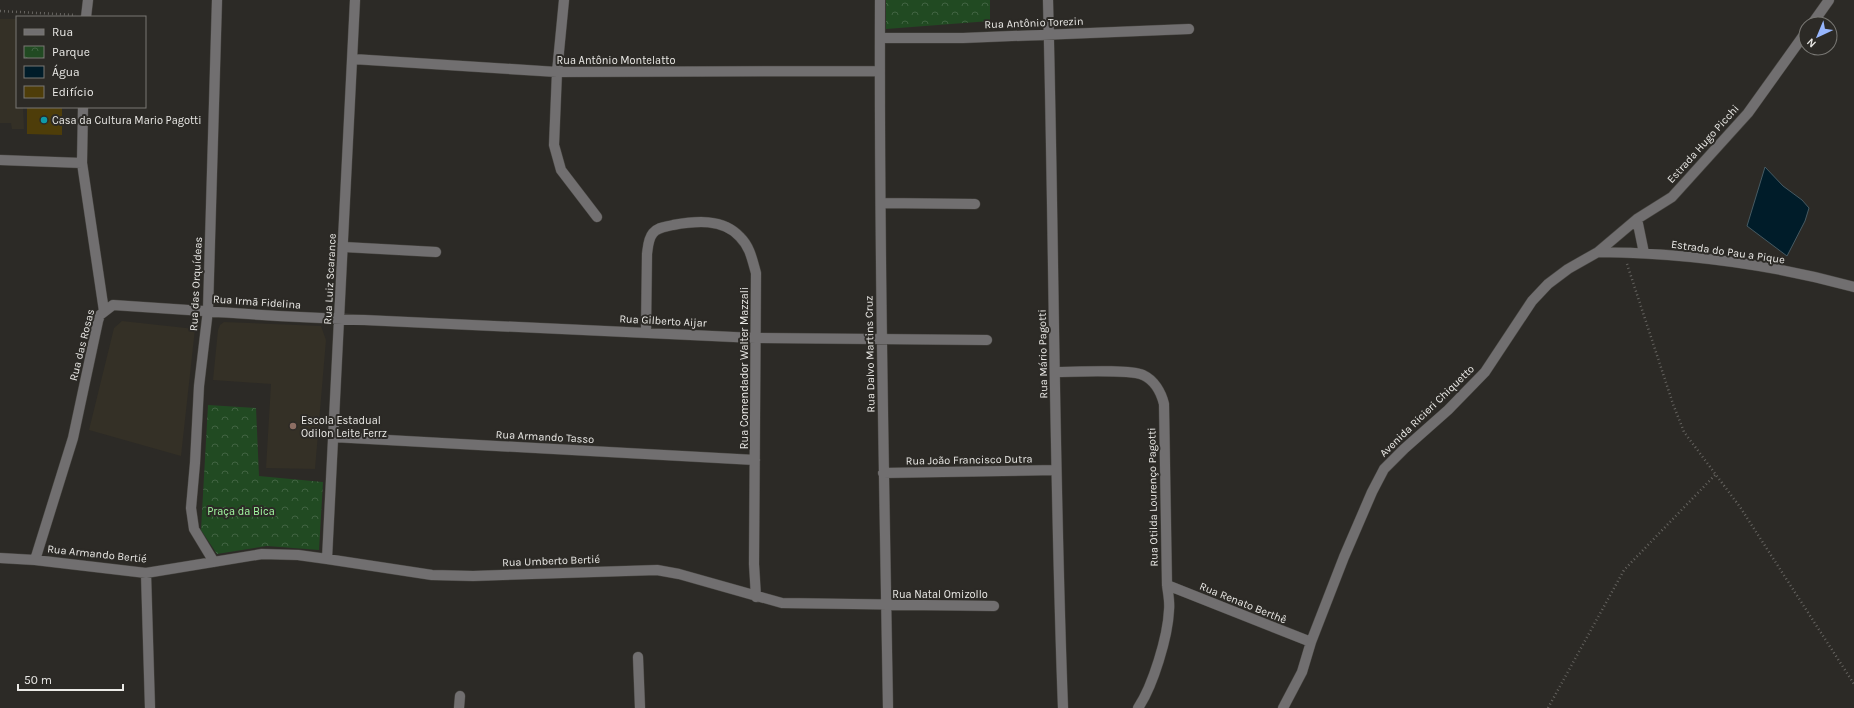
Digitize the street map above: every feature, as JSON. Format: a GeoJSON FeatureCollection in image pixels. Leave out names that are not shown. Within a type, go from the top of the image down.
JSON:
{"type":"FeatureCollection","features":[{"type":"Feature","properties":{"kind":"street"},"geometry":{"type":"LineString","coordinates":[[86,16],[88,0]]}},
{"type":"Feature","properties":{"kind":"street","name":"Rua das Orquídeas"},"geometry":{"type":"LineString","coordinates":[[214,562],[194,529],[191,508],[199,386],[208,310],[217,0]]}},
{"type":"Feature","properties":{"kind":"street","name":"Rua Luiz Scarance"},"geometry":{"type":"LineString","coordinates":[[327,559],[344,247],[355,0]]}},
{"type":"Feature","properties":{"kind":"street"},"geometry":{"type":"LineString","coordinates":[[564,0],[557,72],[554,144],[556,157],[561,170],[597,217]]}},
{"type":"Feature","properties":{"kind":"street","name":"Rua Dalvo Martins Cruz"},"geometry":{"type":"LineString","coordinates":[[880,0],[879,71],[883,473],[888,708]]}},
{"type":"Feature","properties":{"kind":"street","name":"Rua Mário Pagotti"},"geometry":{"type":"LineString","coordinates":[[1048,0],[1056,372],[1056,470],[1063,708]]}},
{"type":"Feature","properties":{"kind":"street"},"geometry":{"type":"LineString","coordinates":[[1818,16],[1829,0]]}},
{"type":"Feature","properties":{"kind":"street","name":"Rua Antônio Torezin"},"geometry":{"type":"LineString","coordinates":[[880,38],[963,38],[1189,29]]}},
{"type":"Feature","properties":{"kind":"street","name":"Estrada Hugo Picchi"},"geometry":{"type":"LineString","coordinates":[[1598,252],[1637,219],[1672,197],[1698,170],[1748,113],[1798,43]]}},
{"type":"Feature","properties":{"kind":"street","name":"Rua Antônio Montelatto"},"geometry":{"type":"LineString","coordinates":[[353,59],[557,72],[879,71]]}},
{"type":"Feature","properties":{"kind":"street","name":"Rua das Rosas"},"geometry":{"type":"LineString","coordinates":[[35,560],[73,438],[94,335],[98,321],[104,311],[82,163],[83,108]]}},
{"type":"Feature","properties":{"kind":"street"},"geometry":{"type":"LineString","coordinates":[[0,160],[82,163]]}},
{"type":"Feature","properties":{"kind":"street"},"geometry":{"type":"LineString","coordinates":[[880,203],[975,204]]}},
{"type":"Feature","properties":{"kind":"street"},"geometry":{"type":"LineString","coordinates":[[1637,219],[1644,253]]}},
{"type":"Feature","properties":{"kind":"street","name":"Rua Comendador Walter Mazzali"},"geometry":{"type":"LineString","coordinates":[[646,332],[647,254],[648,243],[653,234],[660,228],[689,222],[710,222],[726,226],[739,236],[750,250],[756,273],[754,564],[756,597]]}},
{"type":"Feature","properties":{"kind":"street"},"geometry":{"type":"LineString","coordinates":[[344,247],[436,252]]}},
{"type":"Feature","properties":{"kind":"street","name":"Estrada do Pau a Pique"},"geometry":{"type":"LineString","coordinates":[[1598,252],[1644,253],[1762,267],[1824,279],[1854,287]]}},
{"type":"Feature","properties":{"kind":"street","name":"Avenida Ricieri Chiquetto"},"geometry":{"type":"LineString","coordinates":[[1283,708],[1302,672],[1310,642],[1357,526],[1372,492],[1384,470],[1404,449],[1448,410],[1485,372],[1532,301],[1548,284],[1568,269],[1598,252]]}},
{"type":"Feature","properties":{"kind":"street","name":"Rua Irmã Fidelina"},"geometry":{"type":"LineString","coordinates":[[104,311],[113,305],[339,319]]}},
{"type":"Feature","properties":{"kind":"street","name":"Rua Gilberto Aijar"},"geometry":{"type":"LineString","coordinates":[[339,319],[755,338],[987,340]]}},
{"type":"Feature","properties":{"kind":"street","name":"Rua Otilda Lourenço Pagotti"},"geometry":{"type":"LineString","coordinates":[[1056,372],[1135,373],[1143,375],[1154,383],[1162,396],[1164,404],[1167,585],[1170,608],[1168,628],[1157,665],[1144,699],[1138,708]]}},
{"type":"Feature","properties":{"kind":"street","name":"Rua Armando Tasso"},"geometry":{"type":"LineString","coordinates":[[333,437],[755,460]]}},
{"type":"Feature","properties":{"kind":"street","name":"Rua João Francisco Dutra"},"geometry":{"type":"LineString","coordinates":[[883,473],[1056,470]]}},
{"type":"Feature","properties":{"kind":"street","name":"Rua Umberto Bertié"},"geometry":{"type":"LineString","coordinates":[[214,562],[262,554],[298,555],[432,575],[473,576],[658,570],[679,574],[756,597],[782,603],[886,606]]}},
{"type":"Feature","properties":{"kind":"street","name":"Rua Armando Bertié"},"geometry":{"type":"LineString","coordinates":[[0,558],[35,560],[146,573],[214,562]]}},
{"type":"Feature","properties":{"kind":"street"},"geometry":{"type":"LineString","coordinates":[[146,573],[150,708]]}},
{"type":"Feature","properties":{"kind":"street","name":"Rua Renato Berthê"},"geometry":{"type":"LineString","coordinates":[[1167,585],[1310,642]]}},
{"type":"Feature","properties":{"kind":"street","name":"Rua Natal Omizollo"},"geometry":{"type":"LineString","coordinates":[[886,606],[994,606]]}},
{"type":"Feature","properties":{"kind":"street"},"geometry":{"type":"LineString","coordinates":[[638,657],[640,708]]}},
{"type":"Feature","properties":{"kind":"street"},"geometry":{"type":"LineString","coordinates":[[459,708],[460,696]]}},
{"type":"Feature","properties":{"kind":"path"},"geometry":{"type":"LineString","coordinates":[[0,11],[86,16]]}},
{"type":"Feature","properties":{"kind":"path"},"geometry":{"type":"LineString","coordinates":[[1623,253],[1672,404],[1684,432],[1740,507],[1854,684]]}},
{"type":"Feature","properties":{"kind":"path"},"geometry":{"type":"LineString","coordinates":[[1548,708],[1624,570],[1716,474]]}},
{"type":"Feature","properties":{"kind":"shaded area"},"geometry":{"type":"Polygon","coordinates":[[[0,19],[16,19],[16,108],[23,108],[24,129],[12,129],[11,123],[0,123],[0,19]]]}},
{"type":"Feature","properties":{"kind":"shaded area"},"geometry":{"type":"Polygon","coordinates":[[[122,321],[195,329],[181,456],[89,430],[114,328],[122,321]]]}},
{"type":"Feature","properties":{"kind":"shaded area","name":"Escola Estadual Odilon Leite Ferrz"},"geometry":{"type":"Polygon","coordinates":[[[224,322],[321,326],[326,340],[315,469],[266,468],[271,384],[213,380],[218,330],[220,325],[224,322]]]}},
{"type":"Feature","properties":{"kind":"green space"},"geometry":{"type":"Polygon","coordinates":[[[886,0],[990,0],[990,21],[886,29],[886,0]]]}},
{"type":"Feature","properties":{"kind":"green space","name":"Praça da Bica"},"geometry":{"type":"Polygon","coordinates":[[[208,405],[256,408],[259,476],[323,482],[319,550],[267,546],[217,554],[201,530],[208,405]]]}},
{"type":"Feature","properties":{"kind":"water"},"geometry":{"type":"Polygon","coordinates":[[[1765,167],[1783,186],[1802,200],[1809,208],[1805,221],[1787,256],[1747,226],[1765,167]]]}},
{"type":"Feature","properties":{"kind":"building","name":"Casa da Cultura Mario Pagotti"},"geometry":{"type":"Polygon","coordinates":[[[27,108],[62,108],[62,135],[27,134],[27,108]]]}},
{"type":"Feature","properties":{"kind":"place","name":"Casa da Cultura Mario Pagotti"},"geometry":{"type":"Point","coordinates":[44,120]}},
{"type":"Feature","properties":{"kind":"place","name":"Escola Estadual Odilon Leite Ferrz"},"geometry":{"type":"Point","coordinates":[293,426]}}]}
